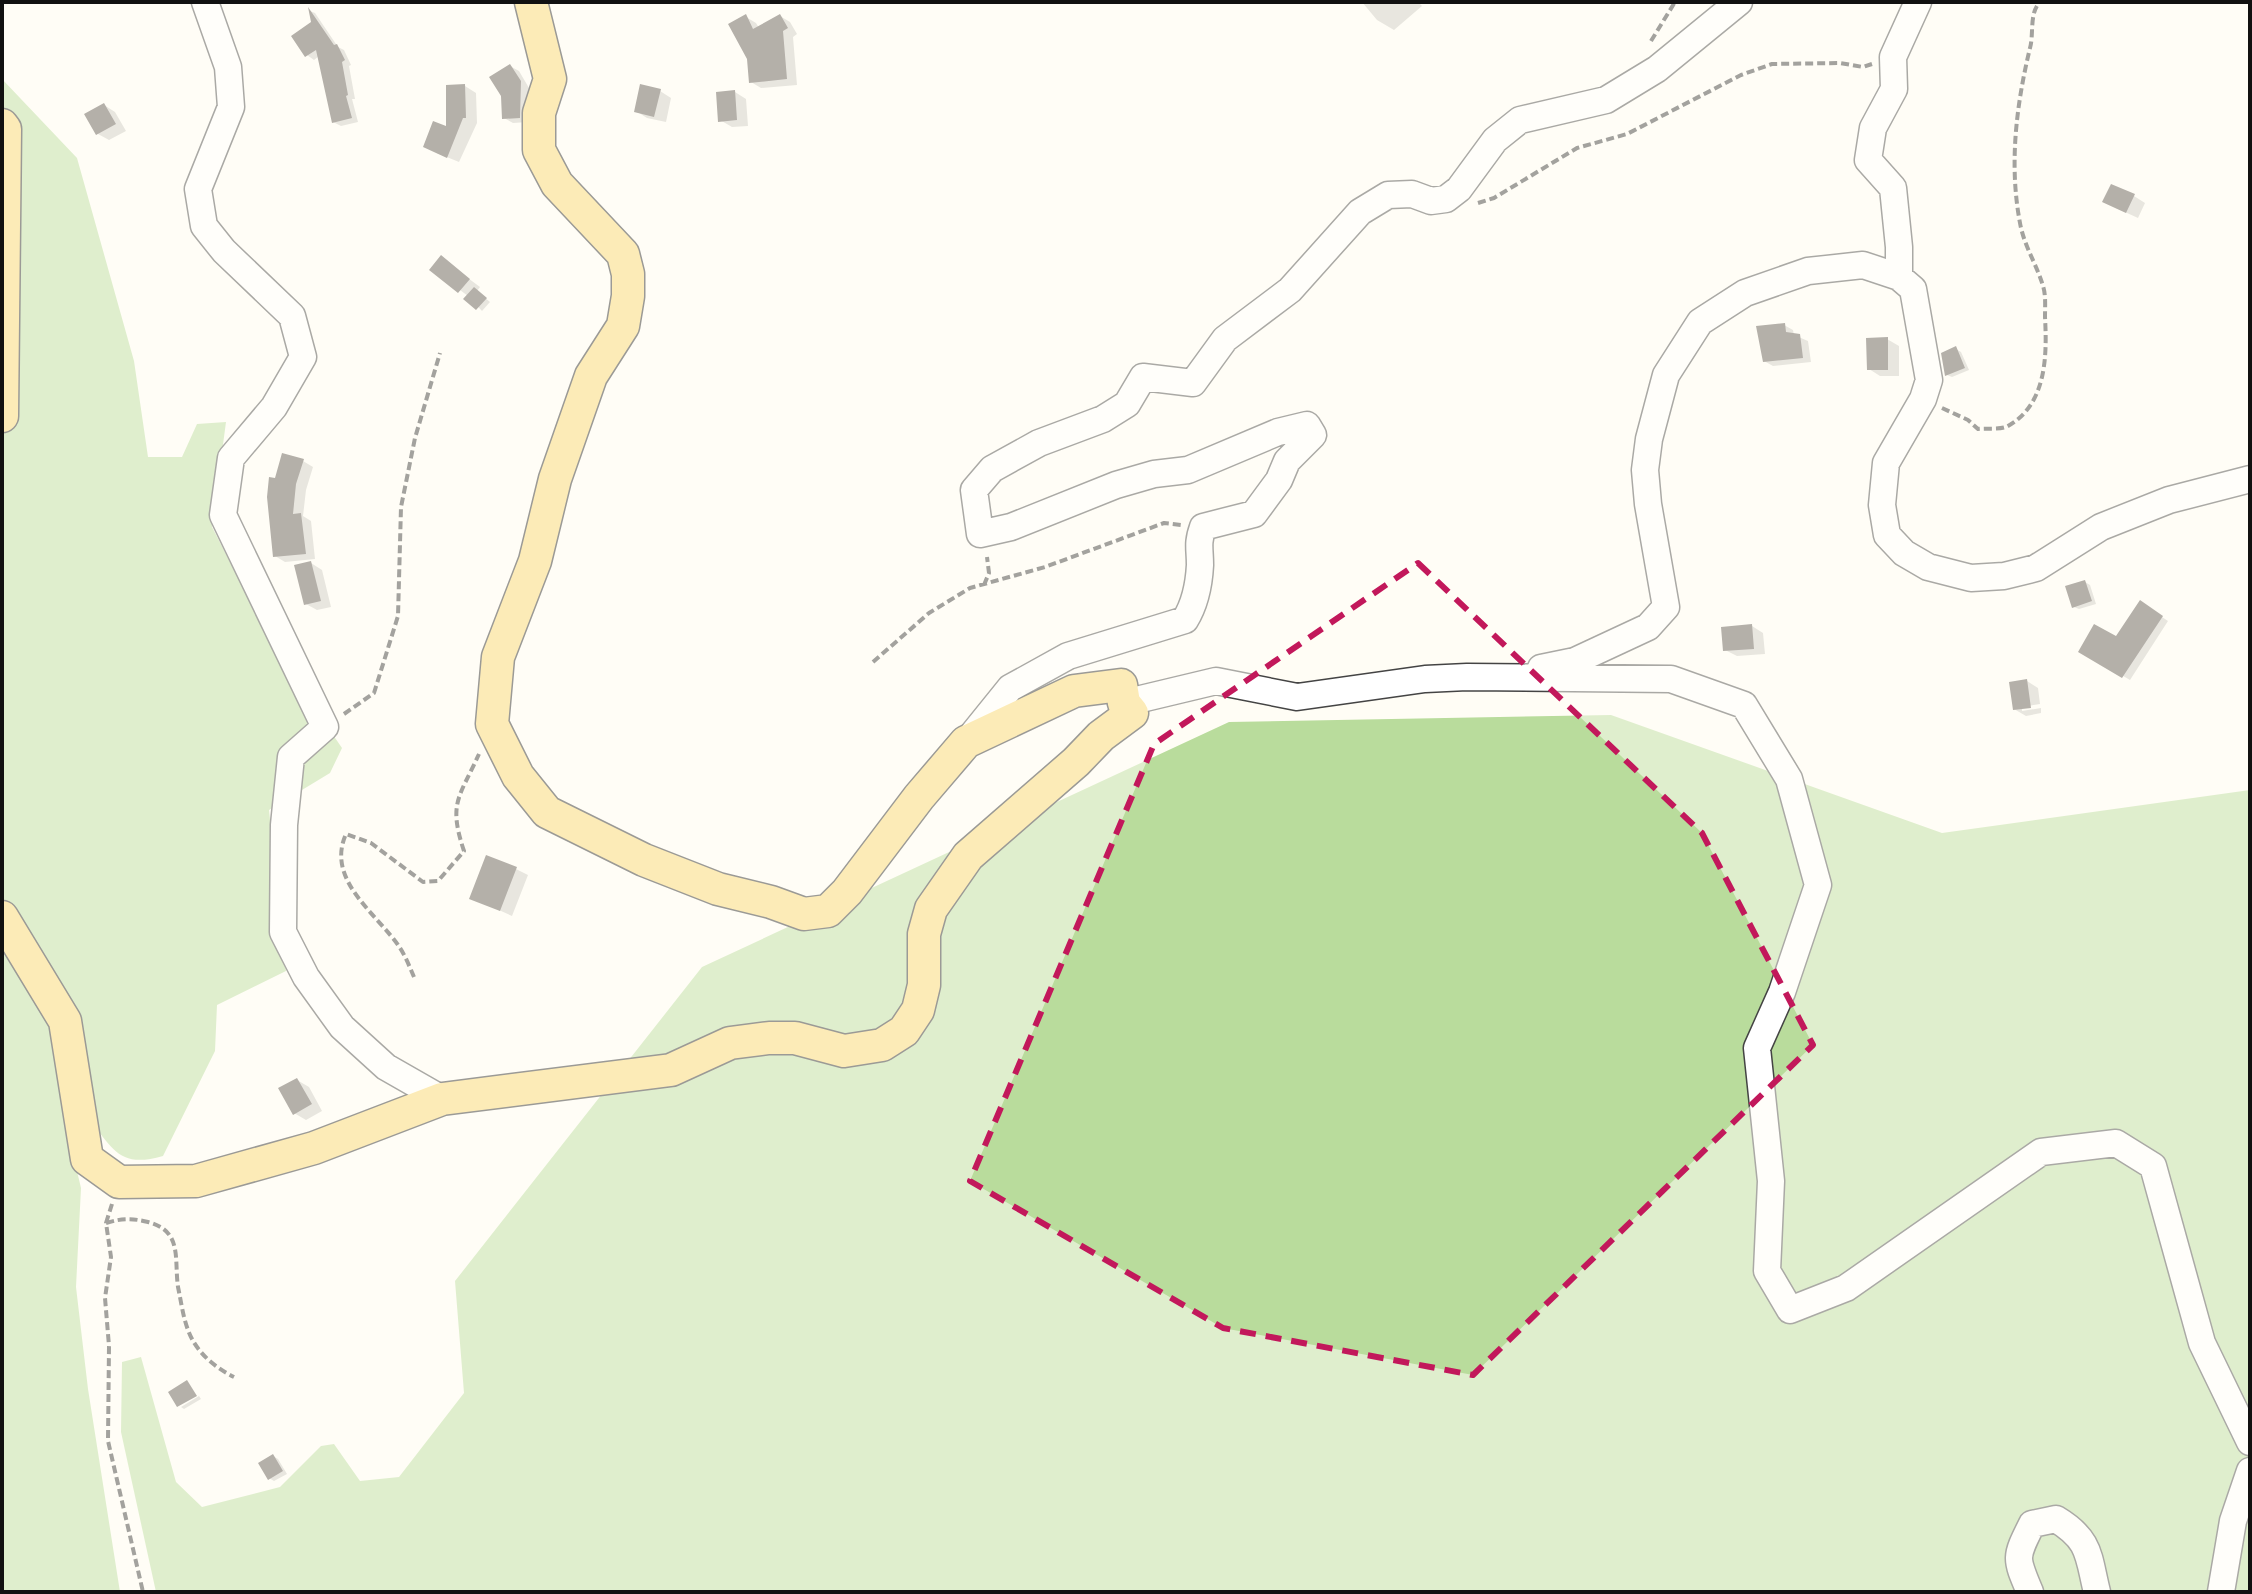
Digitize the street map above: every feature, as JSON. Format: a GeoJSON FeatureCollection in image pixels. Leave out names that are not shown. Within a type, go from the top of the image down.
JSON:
{"type":"FeatureCollection","features":[{"type":"Feature","properties":{"kind":"main road"},"geometry":{"type":"LineString","coordinates":[[2,917],[65,1021],[87,1159],[119,1182],[196,1181],[314,1148],[442,1099],[671,1070],[730,1043],[769,1038],[795,1038],[844,1051],[882,1045],[904,1031],[918,1010],[924,985],[924,934],[931,909],[968,856],[1076,762],[1101,736],[1132,713],[1124,703],[1121,685],[1074,691],[966,742],[919,797],[847,892],[828,911],[804,914],[718,889],[644,860],[547,812],[518,776],[492,724],[498,657],[535,561],[555,479],[591,376],[623,326],[628,274],[623,254],[557,184],[539,150],[539,113],[550,79],[531,2]]}},
{"type":"Feature","properties":{"kind":"main road"},"geometry":{"type":"LineString","coordinates":[[2,125],[5,129],[2,416]]}},
{"type":"Feature","properties":{"kind":"street"},"geometry":{"type":"LineString","coordinates":[[205,2],[228,67],[231,107],[198,189],[204,226],[224,251],[292,316],[303,357],[274,407],[231,458],[223,515],[325,727],[291,757],[284,825],[283,932],[306,977],[342,1027],[386,1067],[442,1099]]}},
{"type":"Feature","properties":{"kind":"street"},"geometry":{"type":"LineString","coordinates":[[966,742],[1010,688],[1068,656],[1185,620],[1195,604],[1200,565],[1197,544],[1203,527],[1254,514],[1279,480],[1287,461],[1313,435],[1307,425],[1278,432],[1188,470],[1154,474],[1116,485],[1011,527],[980,534],[974,490],[992,469],[1039,443],[1103,419],[1127,404],[1143,377],[1193,383],[1225,339],[1290,290],[1360,212],[1388,195],[1412,194],[1431,201],[1446,199],[1459,189],[1495,140],[1520,120],[1606,100],[1657,69],[1739,2]]}},
{"type":"Feature","properties":{"kind":"street"},"geometry":{"type":"LineString","coordinates":[[1899,277],[1893,188],[1868,160],[1873,128],[1894,89],[1893,57],[1918,2]]}},
{"type":"Feature","properties":{"kind":"street"},"geometry":{"type":"LineString","coordinates":[[1487,678],[1575,661],[1648,627],[1666,607],[1645,470],[1649,439],[1666,375],[1700,322],[1745,293],[1808,271],[1863,265],[1899,277],[1913,289],[1929,380],[1923,399],[1886,463],[1882,505],[1887,535],[1904,553],[1928,567],[1971,578],[2004,576],[2036,568],[2101,527],[2169,500],[2250,479]]}},
{"type":"Feature","properties":{"kind":"street"},"geometry":{"type":"LineString","coordinates":[[1124,703],[1216,681],[1297,697],[1425,679],[1487,678],[1671,679],[1744,705],[1789,779],[1818,885],[1782,992],[1757,1048],[1771,1181],[1767,1271],[1790,1310],[1846,1288],[2041,1152],[2116,1143],[2153,1166],[2202,1343],[2250,1442]]}},
{"type":"Feature","properties":{"kind":"street"},"geometry":{"type":"LineString","coordinates":[[2221,1592],[2233,1521],[2250,1471]]}},
{"type":"Feature","properties":{"kind":"street"},"geometry":{"type":"LineString","coordinates":[[2030,1592],[2020,1572],[2017,1556],[2032,1524],[2056,1519],[2075,1531],[2086,1548],[2097,1592]]}},
{"type":"Feature","properties":{"kind":"path"},"geometry":{"type":"LineString","coordinates":[[1923,399],[1968,420],[1978,429],[2007,427],[2027,410],[2043,380],[2047,347],[2044,288],[2020,225],[2015,163],[2015,126],[2021,86],[2035,8],[2040,2]]}},
{"type":"Feature","properties":{"kind":"path"},"geometry":{"type":"LineString","coordinates":[[1446,199],[1469,207],[1494,198],[1577,148],[1627,134],[1741,75],[1772,64],[1840,63],[1863,67],[1893,57]]}},
{"type":"Feature","properties":{"kind":"path"},"geometry":{"type":"LineString","coordinates":[[325,727],[374,693],[398,616],[401,507],[415,438],[440,353]]}},
{"type":"Feature","properties":{"kind":"path"},"geometry":{"type":"LineString","coordinates":[[873,662],[929,613],[970,588],[1045,567],[1164,523],[1203,527]]}},
{"type":"Feature","properties":{"kind":"path"},"geometry":{"type":"LineString","coordinates":[[980,534],[989,573],[984,585]]}},
{"type":"Feature","properties":{"kind":"path"},"geometry":{"type":"LineString","coordinates":[[414,977],[400,948],[360,903],[344,871],[340,848],[346,834],[371,843],[423,882],[438,881],[464,851],[457,828],[455,803],[492,724]]}},
{"type":"Feature","properties":{"kind":"path"},"geometry":{"type":"LineString","coordinates":[[119,1182],[106,1223],[111,1257],[105,1298],[109,1346],[108,1441],[143,1592]]}},
{"type":"Feature","properties":{"kind":"path"},"geometry":{"type":"LineString","coordinates":[[106,1223],[127,1217],[161,1225],[177,1247],[178,1285],[188,1330],[198,1349],[216,1368],[234,1377]]}},
{"type":"Feature","properties":{"kind":"highlighted area"},"geometry":{"type":"Polygon","coordinates":[[[1418,563],[1702,833],[1813,1045],[1473,1375],[1223,1328],[970,1181],[1154,744],[1418,563]]]}},
{"type":"Feature","properties":{"kind":"green space"},"geometry":{"type":"Polygon","coordinates":[[[2,79],[77,158],[134,361],[148,457],[182,457],[197,424],[226,422],[212,527],[277,653],[342,748],[330,773],[269,810],[286,971],[217,1005],[215,1051],[163,1156],[137,1160],[128,1158],[113,1148],[90,1120],[66,1125],[81,1188],[76,1287],[88,1389],[120,1592],[2,1592],[2,79]]]}},
{"type":"Feature","properties":{"kind":"green space"},"geometry":{"type":"Polygon","coordinates":[[[1611,715],[1942,833],[2250,790],[2250,1592],[156,1592],[121,1432],[122,1362],[141,1357],[176,1482],[202,1507],[280,1487],[321,1446],[334,1444],[360,1481],[399,1477],[464,1393],[455,1281],[702,967],[1229,722],[1611,715]]]}},
{"type":"Feature","properties":{"kind":"building"},"geometry":{"type":"Polygon","coordinates":[[[308,7],[334,45],[337,44],[345,60],[342,62],[346,96],[352,118],[332,123],[316,50],[305,57],[291,36],[311,22],[308,7]]]}},
{"type":"Feature","properties":{"kind":"building"},"geometry":{"type":"Polygon","coordinates":[[[746,14],[753,29],[780,14],[788,28],[783,31],[787,79],[749,83],[747,59],[728,24],[746,14]]]}},
{"type":"Feature","properties":{"kind":"building"},"geometry":{"type":"Polygon","coordinates":[[[510,64],[521,81],[520,118],[502,119],[501,96],[489,77],[510,64]]]}},
{"type":"Feature","properties":{"kind":"building"},"geometry":{"type":"Polygon","coordinates":[[[465,84],[466,118],[463,118],[447,158],[423,147],[433,121],[446,126],[446,85],[465,84]]]}},
{"type":"Feature","properties":{"kind":"building"},"geometry":{"type":"Polygon","coordinates":[[[640,84],[661,89],[654,117],[634,112],[640,84]]]}},
{"type":"Feature","properties":{"kind":"building"},"geometry":{"type":"Polygon","coordinates":[[[735,90],[737,120],[718,122],[716,92],[735,90]]]}},
{"type":"Feature","properties":{"kind":"building"},"geometry":{"type":"Polygon","coordinates":[[[104,103],[116,124],[96,135],[84,114],[104,103]]]}},
{"type":"Feature","properties":{"kind":"building"},"geometry":{"type":"Polygon","coordinates":[[[2111,184],[2135,194],[2126,213],[2102,202],[2111,184]]]}},
{"type":"Feature","properties":{"kind":"building"},"geometry":{"type":"Polygon","coordinates":[[[441,255],[470,279],[458,293],[429,270],[441,255]]]}},
{"type":"Feature","properties":{"kind":"building"},"geometry":{"type":"Polygon","coordinates":[[[474,287],[487,298],[476,310],[463,299],[474,287]]]}},
{"type":"Feature","properties":{"kind":"building"},"geometry":{"type":"Polygon","coordinates":[[[1785,323],[1786,332],[1800,334],[1803,358],[1763,362],[1756,326],[1785,323]]]}},
{"type":"Feature","properties":{"kind":"building"},"geometry":{"type":"Polygon","coordinates":[[[1888,337],[1888,370],[1867,370],[1866,338],[1888,337]]]}},
{"type":"Feature","properties":{"kind":"building"},"geometry":{"type":"Polygon","coordinates":[[[1956,346],[1965,368],[1945,376],[1941,353],[1956,346]]]}},
{"type":"Feature","properties":{"kind":"building"},"geometry":{"type":"Polygon","coordinates":[[[282,453],[304,459],[296,484],[293,514],[301,513],[306,554],[273,557],[267,497],[269,477],[275,478],[282,453]]]}},
{"type":"Feature","properties":{"kind":"building"},"geometry":{"type":"Polygon","coordinates":[[[311,561],[321,601],[304,605],[294,565],[311,561]]]}},
{"type":"Feature","properties":{"kind":"building"},"geometry":{"type":"Polygon","coordinates":[[[2085,580],[2092,601],[2072,608],[2065,586],[2085,580]]]}},
{"type":"Feature","properties":{"kind":"building"},"geometry":{"type":"Polygon","coordinates":[[[2140,600],[2163,616],[2122,678],[2078,652],[2094,624],[2116,636],[2140,600]]]}},
{"type":"Feature","properties":{"kind":"building"},"geometry":{"type":"Polygon","coordinates":[[[1752,624],[1754,649],[1723,651],[1721,627],[1752,624]]]}},
{"type":"Feature","properties":{"kind":"building"},"geometry":{"type":"Polygon","coordinates":[[[2027,679],[2031,708],[2013,710],[2009,682],[2027,679]]]}},
{"type":"Feature","properties":{"kind":"building"},"geometry":{"type":"Polygon","coordinates":[[[486,855],[517,867],[500,911],[469,899],[486,855]]]}},
{"type":"Feature","properties":{"kind":"building"},"geometry":{"type":"Polygon","coordinates":[[[297,1078],[312,1104],[293,1115],[278,1088],[297,1078]]]}},
{"type":"Feature","properties":{"kind":"building"},"geometry":{"type":"Polygon","coordinates":[[[187,1380],[197,1396],[177,1407],[168,1392],[187,1380]]]}},
{"type":"Feature","properties":{"kind":"building"},"geometry":{"type":"Polygon","coordinates":[[[273,1454],[283,1471],[268,1480],[258,1463],[273,1454]]]}}]}
